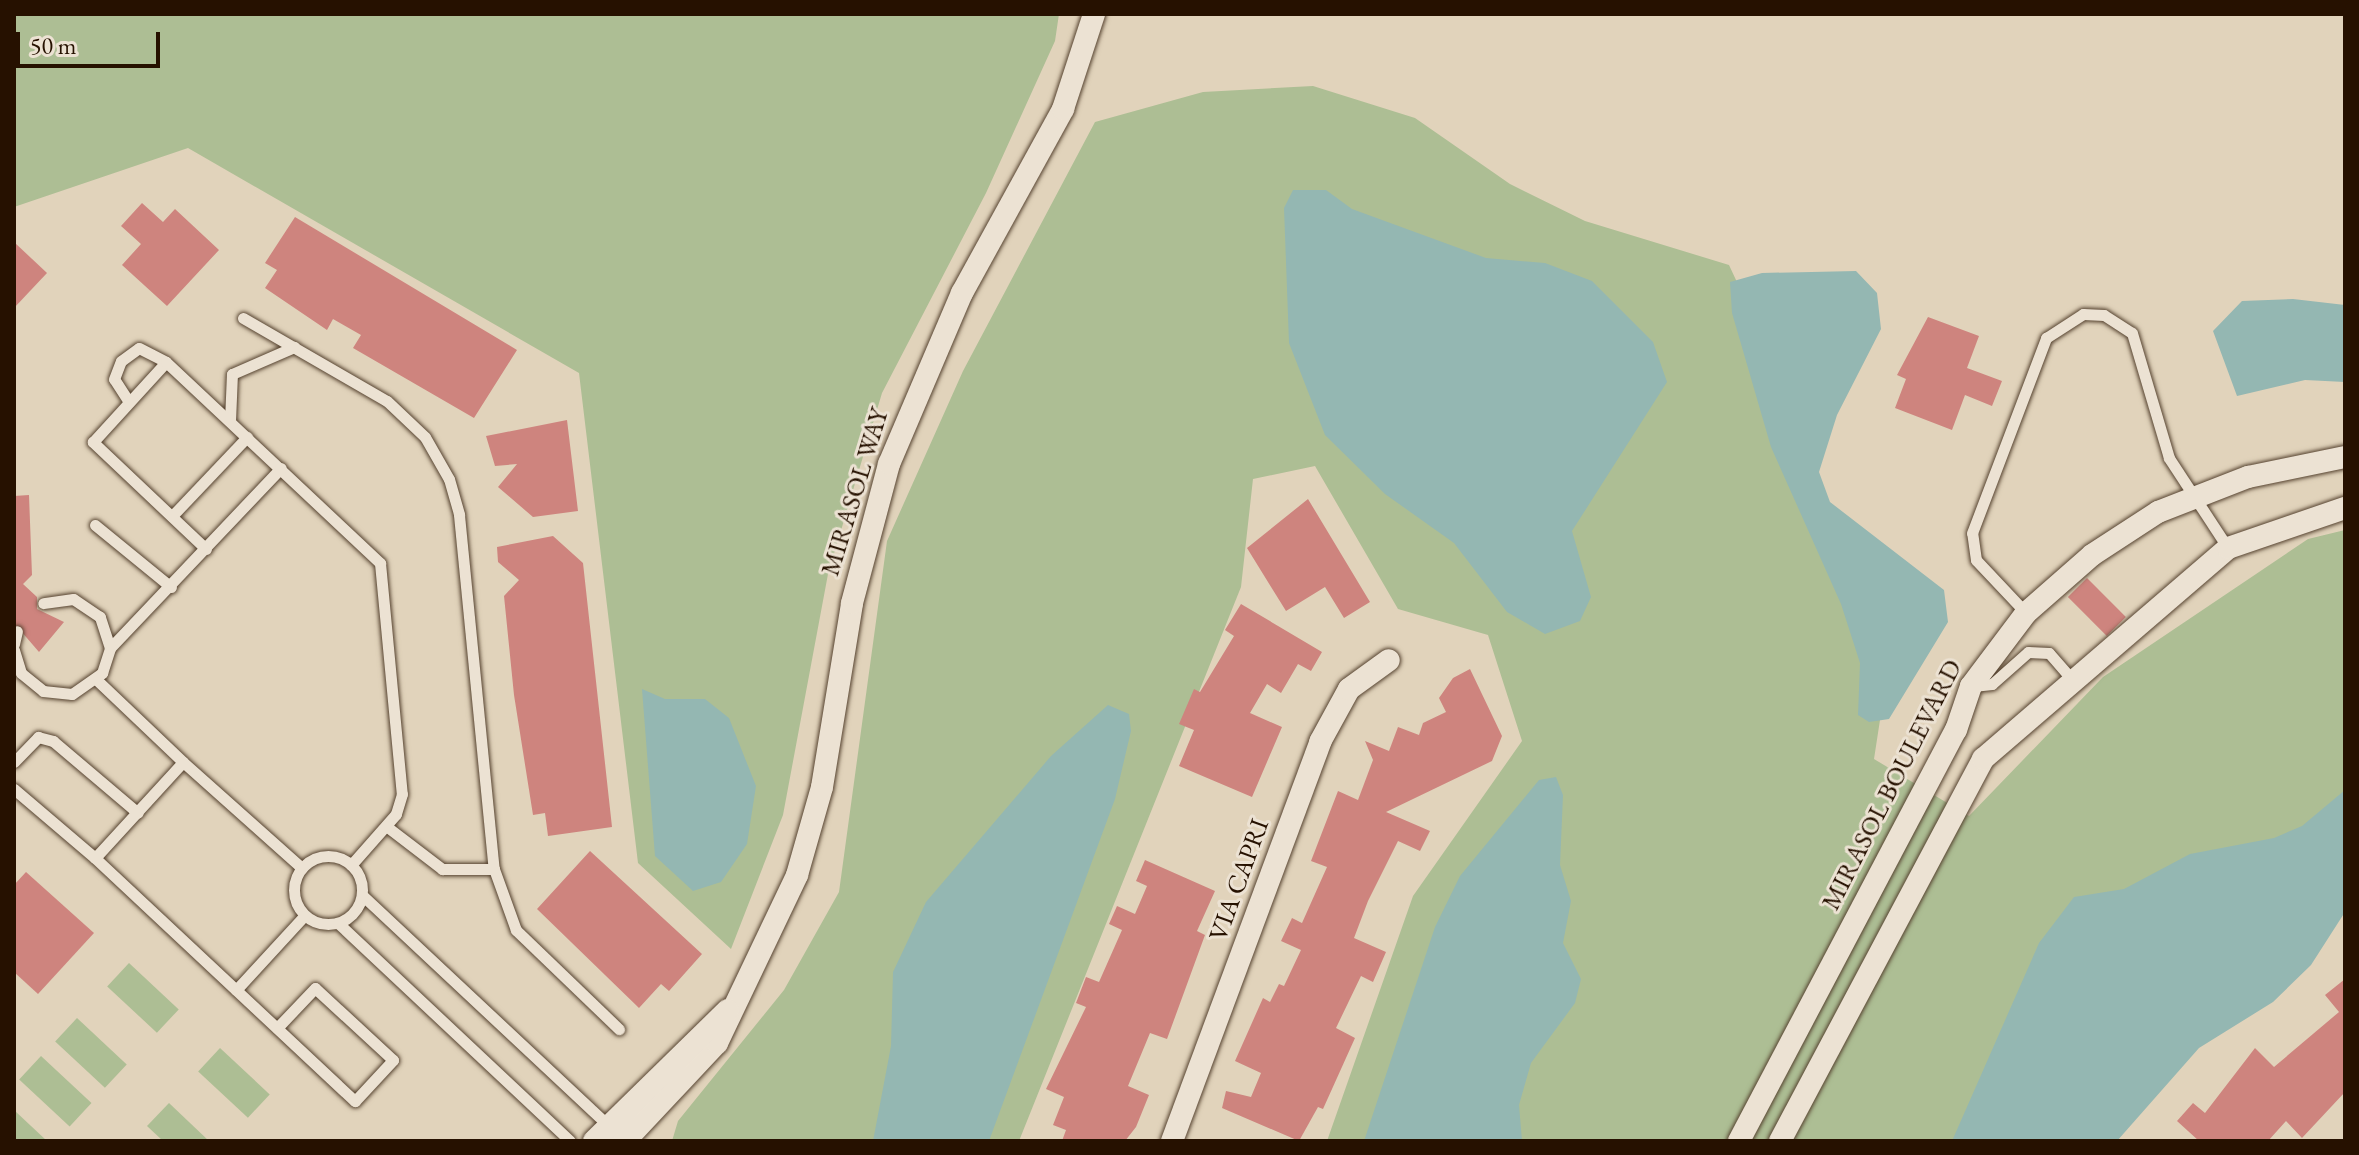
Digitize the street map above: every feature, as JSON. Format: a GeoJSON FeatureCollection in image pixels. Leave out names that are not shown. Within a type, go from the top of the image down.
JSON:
{"type":"FeatureCollection","features":[{"type":"Feature","properties":{"kind":"street","name":"MIRASOL WAY"},"geometry":{"type":"LineString","coordinates":[[609,1136],[717,1043],[732,1006],[767,943],[811,832],[852,603],[911,405],[1063,109],[1094,14]]}},
{"type":"Feature","properties":{"kind":"street","name":"MIRASOL BOULEVARD"},"geometry":{"type":"LineString","coordinates":[[1739,1141],[1956,730],[1971,686],[2026,613],[2092,555],[2195,496],[2345,457]]}},
{"type":"Feature","properties":{"kind":"street"},"geometry":{"type":"LineString","coordinates":[[1780,1141],[1983,759],[2072,679],[2228,548],[2345,508]]}},
{"type":"Feature","properties":{"kind":"street","name":"VIA CAPRI"},"geometry":{"type":"LineString","coordinates":[[1172,1141],[1320,742],[1349,689],[1389,660]]}},
{"type":"Feature","properties":{"kind":"lane"},"geometry":{"type":"LineString","coordinates":[[2026,613],[1976,560],[1972,533],[2046,338],[2060,323],[2104,315],[2132,333],[2169,458],[2228,548]]}},
{"type":"Feature","properties":{"kind":"lane"},"geometry":{"type":"LineString","coordinates":[[243,318],[387,401],[425,437],[449,479],[459,515],[494,869],[516,930],[619,1029]]}},
{"type":"Feature","properties":{"kind":"lane"},"geometry":{"type":"LineString","coordinates":[[230,421],[232,374],[294,347]]}},
{"type":"Feature","properties":{"kind":"lane"},"geometry":{"type":"LineString","coordinates":[[129,402],[114,379],[121,361],[139,348],[166,362],[380,563],[402,794],[386,826],[351,865]]}},
{"type":"Feature","properties":{"kind":"lane"},"geometry":{"type":"LineString","coordinates":[[166,362],[93,442],[206,549]]}},
{"type":"Feature","properties":{"kind":"lane"},"geometry":{"type":"LineString","coordinates":[[172,516],[247,437]]}},
{"type":"Feature","properties":{"kind":"lane"},"geometry":{"type":"LineString","coordinates":[[15,642],[21,673],[43,691],[72,694],[97,680],[110,648],[281,468]]}},
{"type":"Feature","properties":{"kind":"lane"},"geometry":{"type":"LineString","coordinates":[[95,525],[171,587]]}},
{"type":"Feature","properties":{"kind":"lane"},"geometry":{"type":"LineString","coordinates":[[43,603],[88,606],[104,624],[110,648]]}},
{"type":"Feature","properties":{"kind":"lane"},"geometry":{"type":"LineString","coordinates":[[1971,686],[1992,684],[2028,652],[2049,653],[2072,679]]}},
{"type":"Feature","properties":{"kind":"lane"},"geometry":{"type":"LineString","coordinates":[[97,680],[302,868]]}},
{"type":"Feature","properties":{"kind":"lane"},"geometry":{"type":"LineString","coordinates":[[14,762],[38,737],[53,741],[138,813]]}},
{"type":"Feature","properties":{"kind":"lane"},"geometry":{"type":"LineString","coordinates":[[95,858],[183,762]]}},
{"type":"Feature","properties":{"kind":"lane"},"geometry":{"type":"LineString","coordinates":[[14,789],[95,858],[355,1101],[393,1060],[315,988],[277,1028]]}},
{"type":"Feature","properties":{"kind":"lane"},"geometry":{"type":"LineString","coordinates":[[386,826],[442,869],[494,869]]}},
{"type":"Feature","properties":{"kind":"lane"},"geometry":{"type":"LineString","coordinates":[[304,916],[293,887],[302,868],[331,856],[351,865],[362,895],[609,1136]]}},
{"type":"Feature","properties":{"kind":"lane"},"geometry":{"type":"LineString","coordinates":[[338,923],[362,895]]}},
{"type":"Feature","properties":{"kind":"lane"},"geometry":{"type":"LineString","coordinates":[[236,990],[304,916]]}},
{"type":"Feature","properties":{"kind":"lane"},"geometry":{"type":"LineString","coordinates":[[304,916],[338,923],[570,1141]]}},
{"type":"Feature","properties":{"kind":"green space"},"geometry":{"type":"Polygon","coordinates":[[[14,14],[1059,14],[1055,41],[986,193],[882,393],[828,574],[783,815],[731,949],[638,863],[579,373],[188,148],[14,207],[14,14]]]}},
{"type":"Feature","properties":{"kind":"green space"},"geometry":{"type":"Polygon","coordinates":[[[1313,86],[1415,118],[1510,184],[1585,221],[1729,265],[1764,340],[1886,681],[1874,759],[1969,816],[2103,677],[2308,539],[2345,530],[2345,847],[2066,1141],[1327,1141],[1413,896],[1522,741],[1488,635],[1398,609],[1315,466],[1253,479],[1241,587],[1019,1141],[672,1141],[678,1121],[784,990],[839,892],[887,541],[963,371],[1095,122],[1203,92],[1313,86]]]}},
{"type":"Feature","properties":{"kind":"green space"},"geometry":{"type":"Polygon","coordinates":[[[129,963],[179,1009],[157,1033],[107,986],[129,963]]]}},
{"type":"Feature","properties":{"kind":"green space"},"geometry":{"type":"Polygon","coordinates":[[[77,1018],[127,1064],[105,1088],[55,1041],[77,1018]]]}},
{"type":"Feature","properties":{"kind":"green space"},"geometry":{"type":"Polygon","coordinates":[[[220,1048],[270,1094],[248,1118],[198,1071],[220,1048]]]}},
{"type":"Feature","properties":{"kind":"green space"},"geometry":{"type":"Polygon","coordinates":[[[41,1056],[91,1103],[70,1126],[19,1079],[41,1056]]]}},
{"type":"Feature","properties":{"kind":"green space"},"geometry":{"type":"Polygon","coordinates":[[[169,1103],[209,1141],[163,1141],[147,1126],[169,1103]]]}},
{"type":"Feature","properties":{"kind":"green space"},"geometry":{"type":"Polygon","coordinates":[[[14,1110],[47,1141],[14,1141],[14,1110]]]}},
{"type":"Feature","properties":{"kind":"water"},"geometry":{"type":"Polygon","coordinates":[[[1293,190],[1326,190],[1352,209],[1486,258],[1545,263],[1592,281],[1653,342],[1667,382],[1572,531],[1591,597],[1580,621],[1545,634],[1507,612],[1454,543],[1385,494],[1325,435],[1289,343],[1284,208],[1293,190]]]}},
{"type":"Feature","properties":{"kind":"water"},"geometry":{"type":"Polygon","coordinates":[[[1856,271],[1877,293],[1881,329],[1837,415],[1819,472],[1830,502],[1944,590],[1948,622],[1889,719],[1869,722],[1858,715],[1860,663],[1841,604],[1771,447],[1732,313],[1730,282],[1762,273],[1856,271]]]}},
{"type":"Feature","properties":{"kind":"water"},"geometry":{"type":"Polygon","coordinates":[[[2293,299],[2345,305],[2345,382],[2305,380],[2237,396],[2213,331],[2242,301],[2293,299]]]}},
{"type":"Feature","properties":{"kind":"water"},"geometry":{"type":"Polygon","coordinates":[[[642,689],[665,699],[705,699],[729,718],[756,786],[747,844],[721,882],[693,891],[655,856],[642,689]]]}},
{"type":"Feature","properties":{"kind":"water"},"geometry":{"type":"Polygon","coordinates":[[[1108,705],[1129,714],[1131,731],[1115,799],[989,1141],[873,1141],[891,1046],[893,972],[926,902],[1051,756],[1108,705]]]}},
{"type":"Feature","properties":{"kind":"water"},"geometry":{"type":"Polygon","coordinates":[[[1556,777],[1563,795],[1560,865],[1571,901],[1563,943],[1581,979],[1575,1003],[1531,1063],[1519,1105],[1522,1141],[1364,1141],[1435,927],[1460,876],[1539,780],[1556,777]]]}},
{"type":"Feature","properties":{"kind":"water"},"geometry":{"type":"Polygon","coordinates":[[[2345,790],[2345,912],[2311,965],[2273,1002],[2199,1048],[2117,1141],[1952,1141],[2039,943],[2074,897],[2124,889],[2190,854],[2274,838],[2302,826],[2345,790]]]}},
{"type":"Feature","properties":{"kind":"building"},"geometry":{"type":"Polygon","coordinates":[[[142,203],[163,222],[175,209],[219,250],[167,306],[122,265],[141,244],[121,226],[142,203]]]}},
{"type":"Feature","properties":{"kind":"building"},"geometry":{"type":"Polygon","coordinates":[[[295,217],[517,350],[474,418],[353,348],[361,335],[333,319],[327,330],[265,288],[277,270],[265,263],[295,217]]]}},
{"type":"Feature","properties":{"kind":"building"},"geometry":{"type":"Polygon","coordinates":[[[14,242],[47,273],[14,308],[14,242]]]}},
{"type":"Feature","properties":{"kind":"building"},"geometry":{"type":"Polygon","coordinates":[[[1928,317],[1979,336],[1967,368],[2002,381],[1992,406],[1965,395],[1952,430],[1895,408],[1906,379],[1897,375],[1928,317]]]}},
{"type":"Feature","properties":{"kind":"building"},"geometry":{"type":"Polygon","coordinates":[[[567,420],[578,511],[533,517],[498,487],[517,464],[495,466],[486,436],[567,420]]]}},
{"type":"Feature","properties":{"kind":"building"},"geometry":{"type":"Polygon","coordinates":[[[29,495],[32,575],[23,584],[37,597],[37,609],[64,622],[39,652],[14,623],[14,496],[29,495]]]}},
{"type":"Feature","properties":{"kind":"building"},"geometry":{"type":"Polygon","coordinates":[[[1308,499],[1370,602],[1344,618],[1325,587],[1286,611],[1247,548],[1308,499]]]}},
{"type":"Feature","properties":{"kind":"building"},"geometry":{"type":"Polygon","coordinates":[[[553,536],[583,563],[612,827],[548,836],[545,813],[533,815],[514,695],[504,596],[519,580],[498,562],[497,547],[553,536]]]}},
{"type":"Feature","properties":{"kind":"building"},"geometry":{"type":"Polygon","coordinates":[[[2087,578],[2126,617],[2107,636],[2068,597],[2087,578]]]}},
{"type":"Feature","properties":{"kind":"building"},"geometry":{"type":"Polygon","coordinates":[[[1241,604],[1322,652],[1311,671],[1298,664],[1281,693],[1267,684],[1250,713],[1282,727],[1252,797],[1179,766],[1194,730],[1179,724],[1194,689],[1200,692],[1234,636],[1225,630],[1241,604]]]}},
{"type":"Feature","properties":{"kind":"building"},"geometry":{"type":"Polygon","coordinates":[[[1470,669],[1502,736],[1492,761],[1386,812],[1430,831],[1420,851],[1398,841],[1368,901],[1354,938],[1386,952],[1373,982],[1361,976],[1336,1028],[1355,1038],[1323,1109],[1318,1107],[1299,1141],[1222,1108],[1226,1091],[1251,1097],[1261,1073],[1235,1061],[1263,998],[1270,1002],[1279,984],[1284,986],[1301,950],[1281,941],[1292,918],[1302,923],[1327,867],[1311,861],[1338,791],[1358,800],[1373,760],[1365,741],[1389,751],[1398,727],[1419,735],[1423,723],[1446,712],[1439,698],[1453,678],[1470,669]]]}},
{"type":"Feature","properties":{"kind":"building"},"geometry":{"type":"Polygon","coordinates":[[[590,851],[702,954],[669,991],[661,984],[639,1008],[537,909],[590,851]]]}},
{"type":"Feature","properties":{"kind":"building"},"geometry":{"type":"Polygon","coordinates":[[[1145,860],[1215,891],[1197,931],[1205,935],[1167,1039],[1150,1033],[1128,1086],[1149,1095],[1136,1127],[1125,1141],[1062,1141],[1066,1130],[1053,1125],[1064,1097],[1046,1089],[1086,1007],[1076,1003],[1086,977],[1099,982],[1122,930],[1109,924],[1117,906],[1135,914],[1147,886],[1136,881],[1145,860]]]}},
{"type":"Feature","properties":{"kind":"building"},"geometry":{"type":"Polygon","coordinates":[[[26,872],[94,933],[38,994],[14,972],[14,885],[26,872]]]}},
{"type":"Feature","properties":{"kind":"building"},"geometry":{"type":"Polygon","coordinates":[[[2345,979],[2345,1092],[2302,1138],[2286,1121],[2268,1141],[2199,1141],[2177,1121],[2193,1103],[2205,1113],[2255,1048],[2274,1067],[2339,1012],[2325,995],[2345,979]]]}}]}
